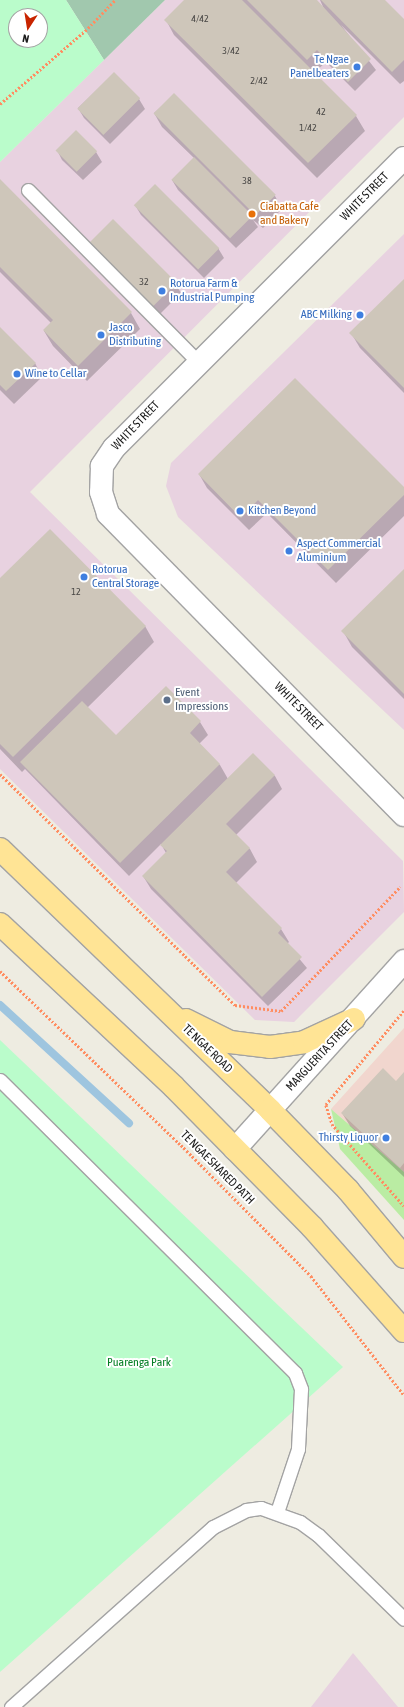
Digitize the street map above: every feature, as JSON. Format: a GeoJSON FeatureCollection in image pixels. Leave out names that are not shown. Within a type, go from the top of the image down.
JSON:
{"type":"FeatureCollection","features":[{"type":"Feature","properties":{"kind":"main road","name":"TE NGAE ROAD"},"geometry":{"type":"LineString","coordinates":[[0,849],[270,1110],[348,1190],[404,1257]]}},
{"type":"Feature","properties":{"kind":"main road"},"geometry":{"type":"LineString","coordinates":[[0,924],[174,1087],[312,1227],[404,1332]]}},
{"type":"Feature","properties":{"kind":"main road"},"geometry":{"type":"LineString","coordinates":[[169,1012],[230,1042],[270,1047],[304,1042],[354,1019]]}},
{"type":"Feature","properties":{"kind":"street","name":"WHITE STREET"},"geometry":{"type":"LineString","coordinates":[[404,158],[114,448],[102,466],[101,492],[108,514],[404,815]]}},
{"type":"Feature","properties":{"kind":"street","name":"MARGUERITA STREET"},"geometry":{"type":"LineString","coordinates":[[235,1149],[354,1019],[404,961]]}},
{"type":"Feature","properties":{"kind":"lane"},"geometry":{"type":"LineString","coordinates":[[28,190],[199,363]]}},
{"type":"Feature","properties":{"kind":"lane"},"geometry":{"type":"LineString","coordinates":[[0,1080],[295,1373],[302,1389],[298,1449],[278,1512]]}},
{"type":"Feature","properties":{"kind":"lane"},"geometry":{"type":"LineString","coordinates":[[11,1707],[213,1527],[246,1510],[262,1508],[278,1512],[300,1522],[318,1535],[404,1619]]}},
{"type":"Feature","properties":{"kind":"path"},"geometry":{"type":"LineString","coordinates":[[0,104],[85,31],[115,0]]}},
{"type":"Feature","properties":{"kind":"path"},"geometry":{"type":"LineString","coordinates":[[0,774],[235,1005],[281,1011],[400,887]]}},
{"type":"Feature","properties":{"kind":"path","name":"TE NGAE SHARED PATH"},"geometry":{"type":"LineString","coordinates":[[0,971],[176,1140],[311,1276],[404,1395]]}},
{"type":"Feature","properties":{"kind":"path"},"geometry":{"type":"LineString","coordinates":[[404,1011],[326,1105],[332,1124],[404,1206]]}},
{"type":"Feature","properties":{"kind":"shaded area"},"geometry":{"type":"Polygon","coordinates":[[[165,0],[404,0],[404,117],[30,492],[403,861],[404,912],[294,1022],[255,1020],[0,769],[0,162],[165,0]]]}},
{"type":"Feature","properties":{"kind":"shaded area"},"geometry":{"type":"Polygon","coordinates":[[[404,234],[404,730],[178,517],[166,486],[171,463],[404,234]]]}},
{"type":"Feature","properties":{"kind":"shaded area","name":"Thirsty Liquor"},"geometry":{"type":"Polygon","coordinates":[[[404,1028],[404,1172],[331,1109],[404,1028]]]}},
{"type":"Feature","properties":{"kind":"shaded area"},"geometry":{"type":"Polygon","coordinates":[[[353,1653],[398,1707],[311,1707],[353,1653]]]}},
{"type":"Feature","properties":{"kind":"green space"},"geometry":{"type":"Polygon","coordinates":[[[0,0],[66,0],[104,60],[0,162],[0,0]]]}},
{"type":"Feature","properties":{"kind":"green space"},"geometry":{"type":"Polygon","coordinates":[[[66,0],[165,0],[104,60],[66,0]]]}},
{"type":"Feature","properties":{"kind":"green space","name":"Puarenga Park"},"geometry":{"type":"Polygon","coordinates":[[[0,1040],[343,1367],[0,1672],[0,1040]]]}},
{"type":"Feature","properties":{"kind":"green space"},"geometry":{"type":"Polygon","coordinates":[[[331,1109],[404,1172],[404,1220],[340,1149],[331,1109]]]}},
{"type":"Feature","properties":{"kind":"building"},"geometry":{"type":"Polygon","coordinates":[[[184,0],[242,0],[357,115],[308,163],[164,20],[184,0]]]}},
{"type":"Feature","properties":{"kind":"building"},"geometry":{"type":"Polygon","coordinates":[[[247,0],[317,0],[371,59],[348,82],[317,50],[307,60],[247,0]]]}},
{"type":"Feature","properties":{"kind":"building"},"geometry":{"type":"Polygon","coordinates":[[[321,0],[385,0],[404,19],[404,60],[392,72],[321,0]]]}},
{"type":"Feature","properties":{"kind":"building"},"geometry":{"type":"Polygon","coordinates":[[[114,72],[140,98],[103,135],[77,109],[114,72]]]}},
{"type":"Feature","properties":{"kind":"building"},"geometry":{"type":"Polygon","coordinates":[[[174,93],[276,195],[255,215],[153,114],[174,93]]]}},
{"type":"Feature","properties":{"kind":"building"},"geometry":{"type":"Polygon","coordinates":[[[76,130],[97,151],[77,172],[55,151],[76,130]]]}},
{"type":"Feature","properties":{"kind":"building"},"geometry":{"type":"Polygon","coordinates":[[[194,157],[253,216],[230,238],[171,180],[194,157]]]}},
{"type":"Feature","properties":{"kind":"building"},"geometry":{"type":"Polygon","coordinates":[[[0,179],[132,312],[78,366],[43,330],[53,320],[0,267],[0,179]]]}},
{"type":"Feature","properties":{"kind":"building"},"geometry":{"type":"Polygon","coordinates":[[[155,184],[219,248],[198,270],[134,205],[155,184]]]}},
{"type":"Feature","properties":{"kind":"building"},"geometry":{"type":"Polygon","coordinates":[[[113,219],[177,283],[152,307],[88,244],[113,219]]]}},
{"type":"Feature","properties":{"kind":"building"},"geometry":{"type":"Polygon","coordinates":[[[404,279],[404,388],[349,333],[404,279]]]}},
{"type":"Feature","properties":{"kind":"building"},"geometry":{"type":"Polygon","coordinates":[[[0,327],[36,363],[6,391],[0,385],[0,327]]]}},
{"type":"Feature","properties":{"kind":"building"},"geometry":{"type":"Polygon","coordinates":[[[295,378],[404,487],[404,495],[328,570],[258,500],[241,518],[198,474],[295,378]]]}},
{"type":"Feature","properties":{"kind":"building"},"geometry":{"type":"Polygon","coordinates":[[[50,529],[146,626],[13,757],[0,744],[0,578],[50,529]]]}},
{"type":"Feature","properties":{"kind":"building"},"geometry":{"type":"Polygon","coordinates":[[[404,569],[404,694],[341,631],[404,569]]]}},
{"type":"Feature","properties":{"kind":"building"},"geometry":{"type":"Polygon","coordinates":[[[166,686],[201,721],[190,733],[220,764],[120,863],[20,762],[82,701],[116,735],[166,686]]]}},
{"type":"Feature","properties":{"kind":"building"},"geometry":{"type":"Polygon","coordinates":[[[253,753],[275,775],[226,824],[250,848],[226,872],[282,928],[278,933],[302,957],[262,997],[142,876],[167,851],[160,845],[253,753]]]}},
{"type":"Feature","properties":{"kind":"building","name":"Thirsty Liquor"},"geometry":{"type":"Polygon","coordinates":[[[383,1068],[396,1081],[404,1072],[404,1163],[400,1168],[341,1113],[383,1068]]]}},
{"type":"Feature","properties":{"kind":"waterway"},"geometry":{"type":"LineString","coordinates":[[0,1005],[129,1123]]}},
{"type":"Feature","properties":{"kind":"place","name":"Te Ngae Panelbeaters"},"geometry":{"type":"Point","coordinates":[357,67]}},
{"type":"Feature","properties":{"kind":"place","name":"Ciabatta Cafe and Bakery"},"geometry":{"type":"Point","coordinates":[252,214]}},
{"type":"Feature","properties":{"kind":"place","name":"Rotorua Farm & Industrial Pumping"},"geometry":{"type":"Point","coordinates":[162,291]}},
{"type":"Feature","properties":{"kind":"place","name":"ABC Milking"},"geometry":{"type":"Point","coordinates":[360,315]}},
{"type":"Feature","properties":{"kind":"place","name":"Jasco Distributing"},"geometry":{"type":"Point","coordinates":[101,335]}},
{"type":"Feature","properties":{"kind":"place","name":"Wine to Cellar"},"geometry":{"type":"Point","coordinates":[17,374]}},
{"type":"Feature","properties":{"kind":"place","name":"Kitchen Beyond"},"geometry":{"type":"Point","coordinates":[240,511]}},
{"type":"Feature","properties":{"kind":"place","name":"Aspect Commercial Aluminium"},"geometry":{"type":"Point","coordinates":[289,551]}},
{"type":"Feature","properties":{"kind":"place","name":"Rotorua Central Storage"},"geometry":{"type":"Point","coordinates":[84,577]}},
{"type":"Feature","properties":{"kind":"place","name":"Event Impressions"},"geometry":{"type":"Point","coordinates":[167,700]}},
{"type":"Feature","properties":{"kind":"place","name":"Thirsty Liquor"},"geometry":{"type":"Point","coordinates":[386,1138]}}]}
